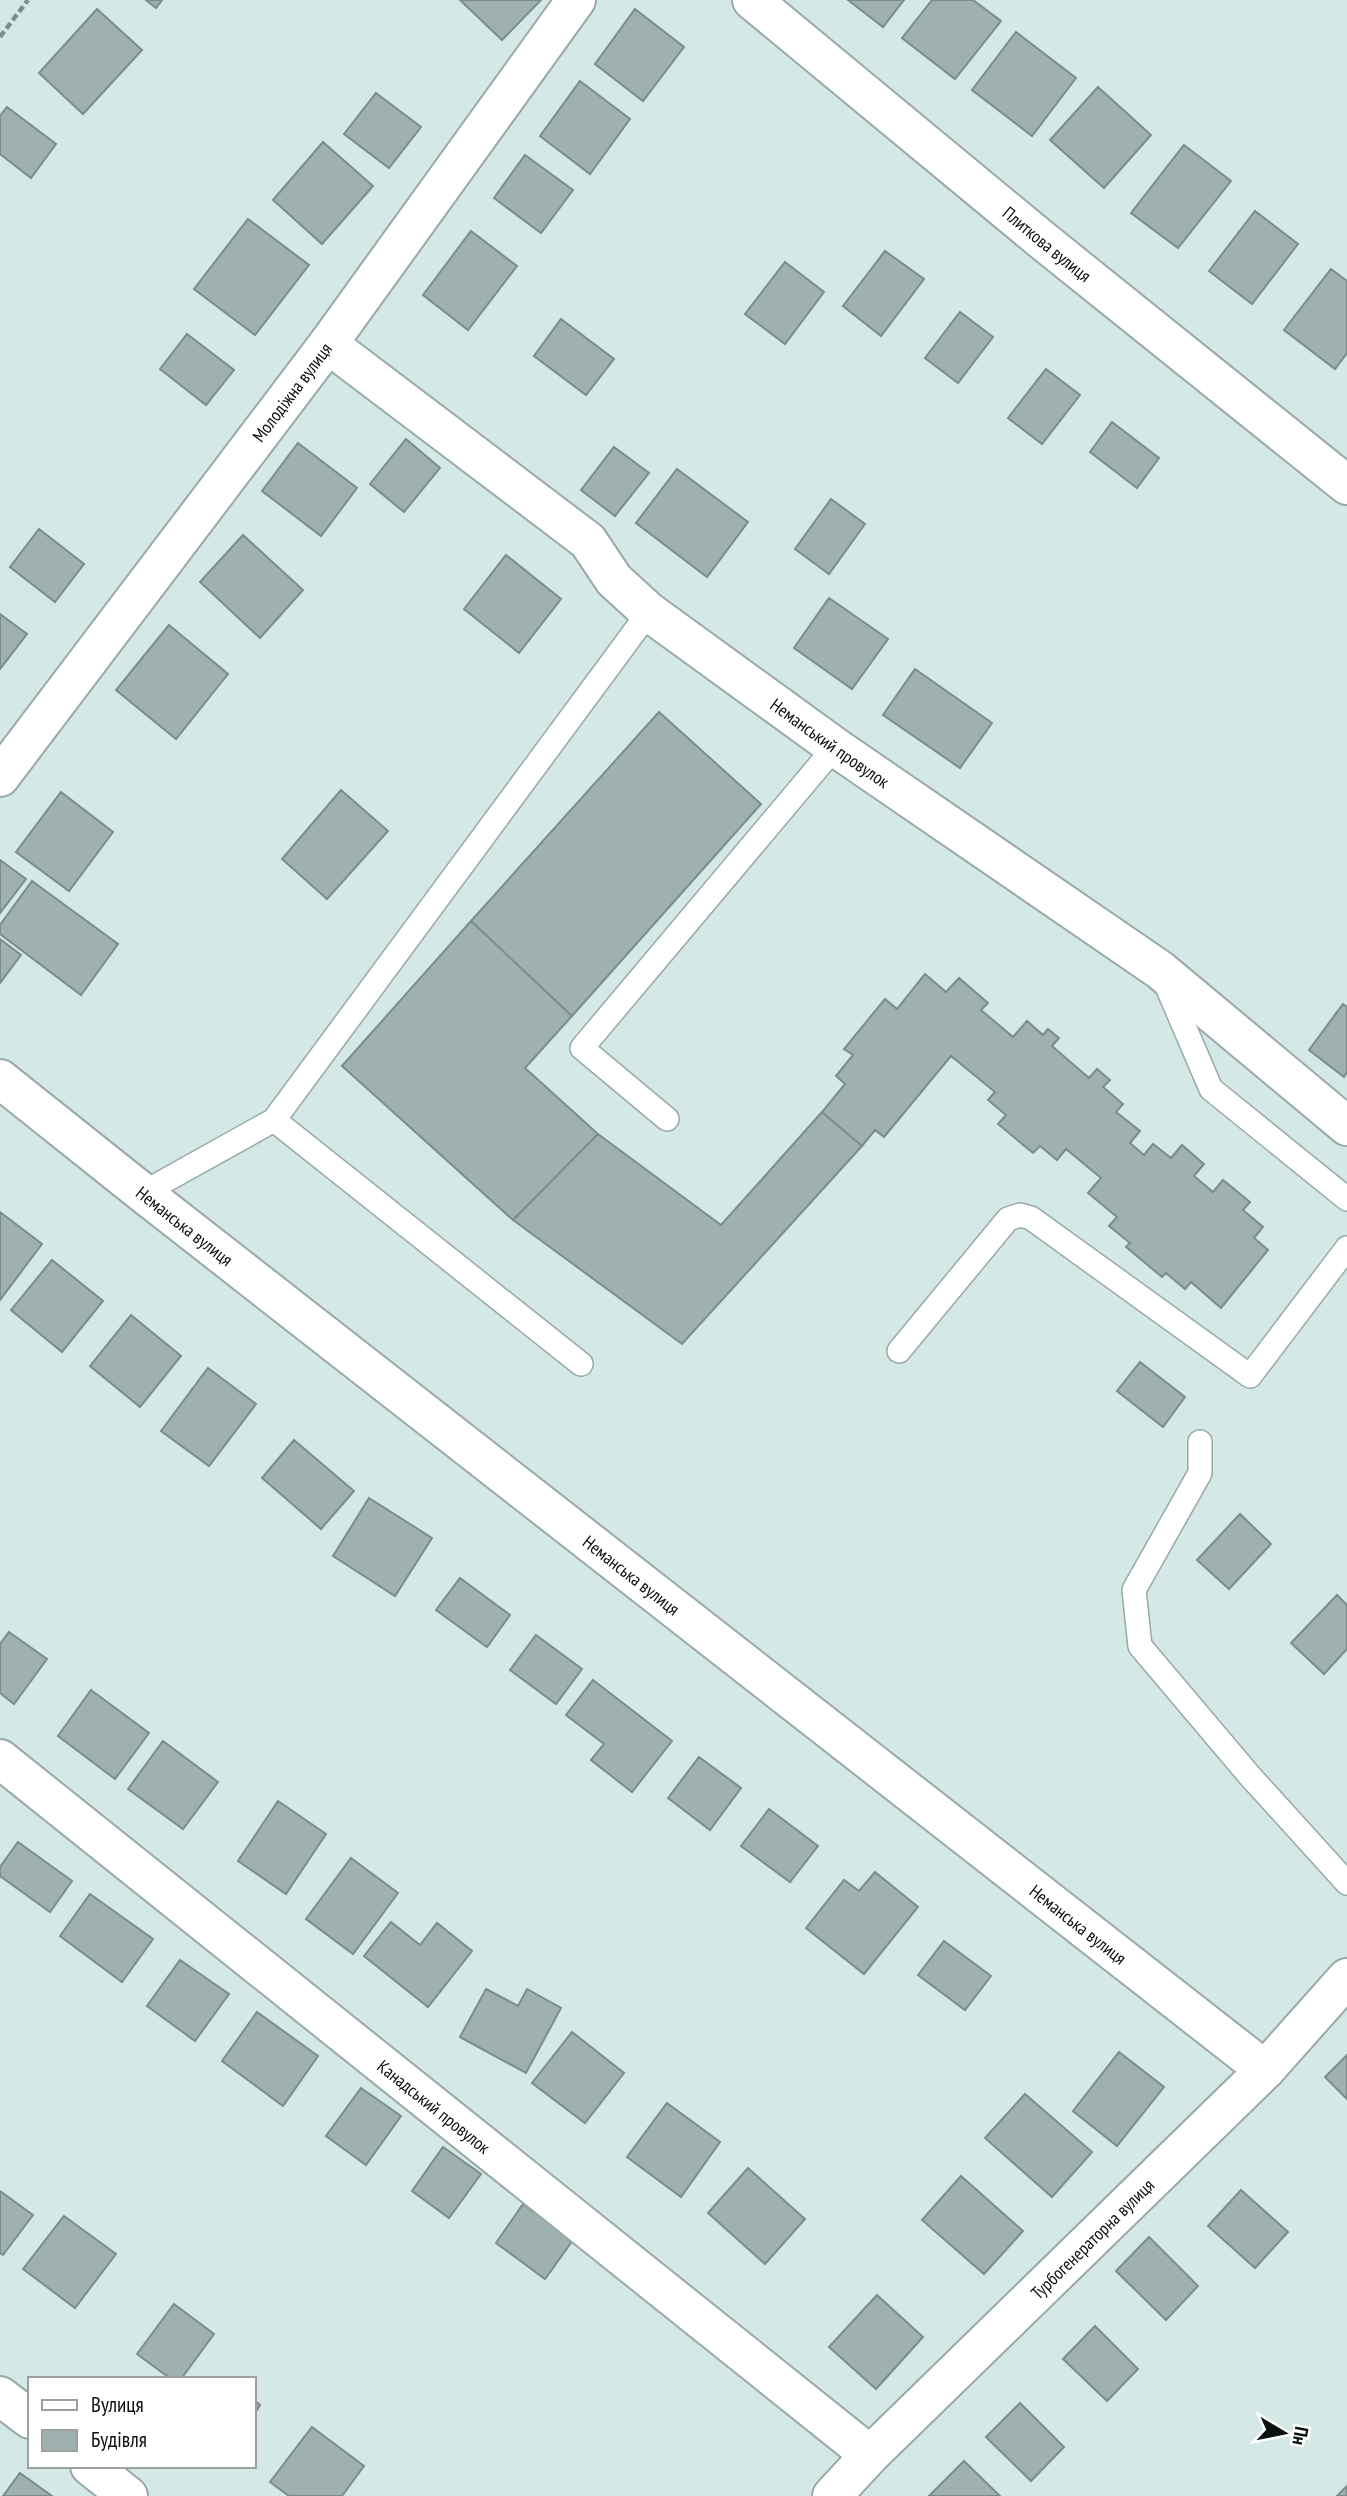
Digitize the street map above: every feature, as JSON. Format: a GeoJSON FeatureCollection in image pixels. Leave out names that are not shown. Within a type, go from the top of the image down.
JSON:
{"type":"FeatureCollection","features":[{"type":"Feature","properties":{"kind":"street","name":"Молодіжна вулиця"},"geometry":{"type":"LineString","coordinates":[[0,777],[328,344],[576,0]]}},
{"type":"Feature","properties":{"kind":"street","name":"Плиткова вулиця"},"geometry":{"type":"LineString","coordinates":[[751,0],[1042,240],[1347,485]]}},
{"type":"Feature","properties":{"kind":"street","name":"Неманський провулок"},"geometry":{"type":"LineString","coordinates":[[328,344],[588,541],[614,580],[649,612],[835,747],[1160,970],[1347,1126]]}},
{"type":"Feature","properties":{"kind":"street","name":"Неманська вулиця"},"geometry":{"type":"LineString","coordinates":[[0,1079],[1265,2070]]}},
{"type":"Feature","properties":{"kind":"street","name":"Канадський провулок"},"geometry":{"type":"LineString","coordinates":[[0,1759],[870,2455]]}},
{"type":"Feature","properties":{"kind":"street","name":"Турбогенераторна вулиця"},"geometry":{"type":"LineString","coordinates":[[832,2496],[870,2455],[1265,2070],[1347,1978]]}},
{"type":"Feature","properties":{"kind":"street"},"geometry":{"type":"LineString","coordinates":[[0,2396],[28,2417]]}},
{"type":"Feature","properties":{"kind":"street"},"geometry":{"type":"LineString","coordinates":[[93,2468],[128,2496]]}},
{"type":"Feature","properties":{"kind":"lane"},"geometry":{"type":"LineString","coordinates":[[143,1193],[274,1120],[649,612]]}},
{"type":"Feature","properties":{"kind":"lane"},"geometry":{"type":"LineString","coordinates":[[667,1119],[582,1048],[835,747]]}},
{"type":"Feature","properties":{"kind":"lane"},"geometry":{"type":"LineString","coordinates":[[1160,970],[1211,1089],[1347,1199]]}},
{"type":"Feature","properties":{"kind":"lane"},"geometry":{"type":"LineString","coordinates":[[274,1120],[581,1364]]}},
{"type":"Feature","properties":{"kind":"lane"},"geometry":{"type":"LineString","coordinates":[[898,1351],[1008,1219],[1020,1215],[1031,1218],[1250,1376],[1347,1248]]}},
{"type":"Feature","properties":{"kind":"lane"},"geometry":{"type":"LineString","coordinates":[[1200,1442],[1200,1473],[1133,1590],[1140,1646],[1249,1775],[1347,1883]]}},
{"type":"Feature","properties":{"kind":"path"},"geometry":{"type":"LineString","coordinates":[[0,37],[28,0]]}},
{"type":"Feature","properties":{"kind":"building"},"geometry":{"type":"Polygon","coordinates":[[[146,0],[162,0],[156,8],[146,0]]]}},
{"type":"Feature","properties":{"kind":"building"},"geometry":{"type":"Polygon","coordinates":[[[460,0],[541,0],[502,40],[460,0]]]}},
{"type":"Feature","properties":{"kind":"building"},"geometry":{"type":"Polygon","coordinates":[[[848,0],[904,0],[883,27],[848,0]]]}},
{"type":"Feature","properties":{"kind":"building"},"geometry":{"type":"Polygon","coordinates":[[[932,0],[973,0],[1001,21],[955,79],[902,38],[932,0]]]}},
{"type":"Feature","properties":{"kind":"building"},"geometry":{"type":"Polygon","coordinates":[[[97,9],[142,50],[83,114],[39,73],[97,9]]]}},
{"type":"Feature","properties":{"kind":"building"},"geometry":{"type":"Polygon","coordinates":[[[635,9],[684,47],[643,101],[595,64],[635,9]]]}},
{"type":"Feature","properties":{"kind":"building"},"geometry":{"type":"Polygon","coordinates":[[[1016,32],[1076,78],[1032,136],[972,90],[1016,32]]]}},
{"type":"Feature","properties":{"kind":"building"},"geometry":{"type":"Polygon","coordinates":[[[580,81],[630,119],[590,174],[540,136],[580,81]]]}},
{"type":"Feature","properties":{"kind":"building"},"geometry":{"type":"Polygon","coordinates":[[[1098,87],[1151,135],[1104,188],[1050,140],[1098,87]]]}},
{"type":"Feature","properties":{"kind":"building"},"geometry":{"type":"Polygon","coordinates":[[[376,93],[421,127],[389,168],[344,134],[376,93]]]}},
{"type":"Feature","properties":{"kind":"building"},"geometry":{"type":"Polygon","coordinates":[[[7,107],[56,144],[31,178],[0,154],[0,116],[7,107]]]}},
{"type":"Feature","properties":{"kind":"building"},"geometry":{"type":"Polygon","coordinates":[[[323,142],[373,186],[322,244],[273,200],[323,142]]]}},
{"type":"Feature","properties":{"kind":"building"},"geometry":{"type":"Polygon","coordinates":[[[1184,145],[1231,181],[1178,248],[1131,213],[1184,145]]]}},
{"type":"Feature","properties":{"kind":"building"},"geometry":{"type":"Polygon","coordinates":[[[525,155],[573,190],[541,233],[494,198],[525,155]]]}},
{"type":"Feature","properties":{"kind":"building"},"geometry":{"type":"Polygon","coordinates":[[[1255,211],[1298,244],[1252,304],[1209,271],[1255,211]]]}},
{"type":"Feature","properties":{"kind":"building"},"geometry":{"type":"Polygon","coordinates":[[[248,219],[309,265],[255,335],[194,289],[248,219]]]}},
{"type":"Feature","properties":{"kind":"building"},"geometry":{"type":"Polygon","coordinates":[[[471,231],[517,266],[468,330],[423,295],[471,231]]]}},
{"type":"Feature","properties":{"kind":"building"},"geometry":{"type":"Polygon","coordinates":[[[885,251],[924,279],[881,336],[843,306],[885,251]]]}},
{"type":"Feature","properties":{"kind":"building"},"geometry":{"type":"Polygon","coordinates":[[[785,262],[824,292],[785,344],[745,314],[785,262]]]}},
{"type":"Feature","properties":{"kind":"building"},"geometry":{"type":"Polygon","coordinates":[[[1331,269],[1347,281],[1347,353],[1335,369],[1284,330],[1331,269]]]}},
{"type":"Feature","properties":{"kind":"building"},"geometry":{"type":"Polygon","coordinates":[[[960,312],[993,337],[958,383],[925,358],[960,312]]]}},
{"type":"Feature","properties":{"kind":"building"},"geometry":{"type":"Polygon","coordinates":[[[561,319],[614,359],[586,395],[534,356],[561,319]]]}},
{"type":"Feature","properties":{"kind":"building"},"geometry":{"type":"Polygon","coordinates":[[[187,334],[234,370],[206,405],[160,369],[187,334]]]}},
{"type":"Feature","properties":{"kind":"building"},"geometry":{"type":"Polygon","coordinates":[[[1046,369],[1080,395],[1042,444],[1008,418],[1046,369]]]}},
{"type":"Feature","properties":{"kind":"building"},"geometry":{"type":"Polygon","coordinates":[[[1112,422],[1159,458],[1137,488],[1090,452],[1112,422]]]}},
{"type":"Feature","properties":{"kind":"building"},"geometry":{"type":"Polygon","coordinates":[[[406,439],[440,468],[404,512],[370,484],[406,439]]]}},
{"type":"Feature","properties":{"kind":"building"},"geometry":{"type":"Polygon","coordinates":[[[298,443],[357,488],[321,536],[262,491],[298,443]]]}},
{"type":"Feature","properties":{"kind":"building"},"geometry":{"type":"Polygon","coordinates":[[[614,447],[649,473],[615,516],[581,490],[614,447]]]}},
{"type":"Feature","properties":{"kind":"building"},"geometry":{"type":"Polygon","coordinates":[[[677,469],[748,522],[707,577],[636,523],[677,469]]]}},
{"type":"Feature","properties":{"kind":"building"},"geometry":{"type":"Polygon","coordinates":[[[831,499],[865,524],[829,574],[795,549],[831,499]]]}},
{"type":"Feature","properties":{"kind":"building"},"geometry":{"type":"Polygon","coordinates":[[[39,529],[84,564],[55,602],[10,567],[39,529]]]}},
{"type":"Feature","properties":{"kind":"building"},"geometry":{"type":"Polygon","coordinates":[[[243,535],[303,590],[260,638],[200,582],[243,535]]]}},
{"type":"Feature","properties":{"kind":"building"},"geometry":{"type":"Polygon","coordinates":[[[506,555],[561,599],[519,653],[464,609],[506,555]]]}},
{"type":"Feature","properties":{"kind":"building"},"geometry":{"type":"Polygon","coordinates":[[[829,598],[888,639],[852,689],[794,648],[829,598]]]}},
{"type":"Feature","properties":{"kind":"building"},"geometry":{"type":"Polygon","coordinates":[[[0,614],[27,634],[0,669],[0,614]]]}},
{"type":"Feature","properties":{"kind":"building"},"geometry":{"type":"Polygon","coordinates":[[[169,625],[228,674],[176,739],[116,690],[169,625]]]}},
{"type":"Feature","properties":{"kind":"building"},"geometry":{"type":"Polygon","coordinates":[[[915,669],[992,723],[960,768],[883,715],[915,669]]]}},
{"type":"Feature","properties":{"kind":"building"},"geometry":{"type":"Polygon","coordinates":[[[659,712],[761,804],[572,1016],[471,921],[659,712]]]}},
{"type":"Feature","properties":{"kind":"building"},"geometry":{"type":"Polygon","coordinates":[[[341,790],[388,831],[327,899],[282,859],[341,790]]]}},
{"type":"Feature","properties":{"kind":"building"},"geometry":{"type":"Polygon","coordinates":[[[61,792],[113,832],[69,891],[16,852],[61,792]]]}},
{"type":"Feature","properties":{"kind":"building"},"geometry":{"type":"Polygon","coordinates":[[[0,860],[26,879],[0,913],[0,860]]]}},
{"type":"Feature","properties":{"kind":"building"},"geometry":{"type":"Polygon","coordinates":[[[32,881],[118,944],[81,995],[0,934],[0,925],[32,881]]]}},
{"type":"Feature","properties":{"kind":"building"},"geometry":{"type":"Polygon","coordinates":[[[471,921],[572,1016],[525,1068],[598,1134],[513,1220],[342,1066],[471,921]]]}},
{"type":"Feature","properties":{"kind":"building"},"geometry":{"type":"Polygon","coordinates":[[[0,939],[21,955],[0,983],[0,939]]]}},
{"type":"Feature","properties":{"kind":"building"},"geometry":{"type":"Polygon","coordinates":[[[925,974],[946,992],[959,978],[988,1003],[981,1010],[1013,1037],[1027,1021],[1043,1035],[1048,1029],[1059,1038],[1052,1046],[1089,1078],[1097,1069],[1110,1080],[1103,1087],[1123,1104],[1116,1112],[1140,1131],[1130,1143],[1144,1155],[1153,1144],[1171,1158],[1182,1145],[1204,1164],[1194,1176],[1213,1192],[1223,1180],[1250,1202],[1243,1210],[1263,1227],[1254,1238],[1268,1250],[1221,1308],[1191,1282],[1185,1289],[1166,1273],[1162,1277],[1126,1247],[1130,1243],[1109,1226],[1117,1217],[1088,1193],[1101,1178],[1066,1149],[1057,1160],[1040,1146],[1033,1153],[998,1124],[1006,1115],[988,1100],[995,1092],[951,1056],[884,1137],[875,1130],[862,1146],[822,1112],[845,1084],[836,1076],[853,1055],[844,1049],[885,999],[897,1009],[925,974]]]}},
{"type":"Feature","properties":{"kind":"building"},"geometry":{"type":"Polygon","coordinates":[[[1343,1004],[1347,1007],[1347,1072],[1344,1077],[1309,1050],[1343,1004]]]}},
{"type":"Feature","properties":{"kind":"building"},"geometry":{"type":"Polygon","coordinates":[[[822,1112],[862,1146],[682,1344],[513,1220],[598,1134],[721,1225],[822,1112]]]}},
{"type":"Feature","properties":{"kind":"building"},"geometry":{"type":"Polygon","coordinates":[[[0,1212],[42,1244],[0,1300],[0,1212]]]}},
{"type":"Feature","properties":{"kind":"building"},"geometry":{"type":"Polygon","coordinates":[[[52,1260],[103,1301],[62,1352],[11,1310],[52,1260]]]}},
{"type":"Feature","properties":{"kind":"building"},"geometry":{"type":"Polygon","coordinates":[[[131,1315],[181,1356],[140,1407],[90,1366],[131,1315]]]}},
{"type":"Feature","properties":{"kind":"building"},"geometry":{"type":"Polygon","coordinates":[[[1140,1362],[1185,1397],[1163,1427],[1117,1391],[1140,1362]]]}},
{"type":"Feature","properties":{"kind":"building"},"geometry":{"type":"Polygon","coordinates":[[[208,1368],[256,1404],[209,1466],[161,1431],[208,1368]]]}},
{"type":"Feature","properties":{"kind":"building"},"geometry":{"type":"Polygon","coordinates":[[[294,1440],[354,1491],[321,1529],[262,1478],[294,1440]]]}},
{"type":"Feature","properties":{"kind":"building"},"geometry":{"type":"Polygon","coordinates":[[[369,1498],[432,1538],[395,1596],[333,1556],[369,1498]]]}},
{"type":"Feature","properties":{"kind":"building"},"geometry":{"type":"Polygon","coordinates":[[[1240,1514],[1271,1544],[1229,1589],[1197,1560],[1240,1514]]]}},
{"type":"Feature","properties":{"kind":"building"},"geometry":{"type":"Polygon","coordinates":[[[460,1578],[510,1615],[487,1647],[436,1610],[460,1578]]]}},
{"type":"Feature","properties":{"kind":"building"},"geometry":{"type":"Polygon","coordinates":[[[1337,1595],[1347,1605],[1347,1649],[1324,1674],[1291,1643],[1337,1595]]]}},
{"type":"Feature","properties":{"kind":"building"},"geometry":{"type":"Polygon","coordinates":[[[9,1632],[47,1659],[14,1704],[0,1693],[0,1644],[9,1632]]]}},
{"type":"Feature","properties":{"kind":"building"},"geometry":{"type":"Polygon","coordinates":[[[536,1635],[582,1669],[556,1704],[510,1670],[536,1635]]]}},
{"type":"Feature","properties":{"kind":"building"},"geometry":{"type":"Polygon","coordinates":[[[593,1680],[672,1741],[632,1792],[591,1760],[604,1744],[566,1715],[593,1680]]]}},
{"type":"Feature","properties":{"kind":"building"},"geometry":{"type":"Polygon","coordinates":[[[91,1690],[149,1733],[115,1779],[58,1736],[91,1690]]]}},
{"type":"Feature","properties":{"kind":"building"},"geometry":{"type":"Polygon","coordinates":[[[163,1741],[218,1782],[183,1829],[128,1789],[163,1741]]]}},
{"type":"Feature","properties":{"kind":"building"},"geometry":{"type":"Polygon","coordinates":[[[699,1757],[741,1788],[710,1830],[668,1798],[699,1757]]]}},
{"type":"Feature","properties":{"kind":"building"},"geometry":{"type":"Polygon","coordinates":[[[278,1801],[326,1834],[286,1894],[238,1861],[278,1801]]]}},
{"type":"Feature","properties":{"kind":"building"},"geometry":{"type":"Polygon","coordinates":[[[769,1809],[818,1846],[790,1882],[741,1846],[769,1809]]]}},
{"type":"Feature","properties":{"kind":"building"},"geometry":{"type":"Polygon","coordinates":[[[18,1842],[72,1881],[50,1912],[0,1876],[0,1867],[18,1842]]]}},
{"type":"Feature","properties":{"kind":"building"},"geometry":{"type":"Polygon","coordinates":[[[351,1858],[398,1893],[353,1954],[306,1919],[351,1858]]]}},
{"type":"Feature","properties":{"kind":"building"},"geometry":{"type":"Polygon","coordinates":[[[875,1872],[918,1907],[864,1974],[806,1928],[844,1880],[859,1891],[875,1872]]]}},
{"type":"Feature","properties":{"kind":"building"},"geometry":{"type":"Polygon","coordinates":[[[90,1894],[153,1939],[122,1982],[60,1936],[90,1894]]]}},
{"type":"Feature","properties":{"kind":"building"},"geometry":{"type":"Polygon","coordinates":[[[391,1922],[420,1945],[437,1923],[472,1951],[428,2007],[364,1956],[391,1922]]]}},
{"type":"Feature","properties":{"kind":"building"},"geometry":{"type":"Polygon","coordinates":[[[944,1941],[991,1976],[965,2010],[918,1975],[944,1941]]]}},
{"type":"Feature","properties":{"kind":"building"},"geometry":{"type":"Polygon","coordinates":[[[180,1960],[229,1994],[195,2041],[147,2006],[180,1960]]]}},
{"type":"Feature","properties":{"kind":"building"},"geometry":{"type":"Polygon","coordinates":[[[486,1989],[518,2006],[527,1989],[561,2008],[526,2073],[460,2037],[486,1989]]]}},
{"type":"Feature","properties":{"kind":"building"},"geometry":{"type":"Polygon","coordinates":[[[257,2012],[318,2056],[283,2106],[222,2061],[257,2012]]]}},
{"type":"Feature","properties":{"kind":"building"},"geometry":{"type":"Polygon","coordinates":[[[572,2032],[624,2073],[585,2123],[532,2083],[572,2032]]]}},
{"type":"Feature","properties":{"kind":"building"},"geometry":{"type":"Polygon","coordinates":[[[1119,2052],[1164,2087],[1117,2146],[1073,2111],[1119,2052]]]}},
{"type":"Feature","properties":{"kind":"building"},"geometry":{"type":"Polygon","coordinates":[[[1347,2055],[1347,2099],[1325,2077],[1347,2055]]]}},
{"type":"Feature","properties":{"kind":"building"},"geometry":{"type":"Polygon","coordinates":[[[361,2088],[401,2116],[366,2165],[326,2136],[361,2088]]]}},
{"type":"Feature","properties":{"kind":"building"},"geometry":{"type":"Polygon","coordinates":[[[1025,2094],[1092,2152],[1052,2197],[985,2138],[1025,2094]]]}},
{"type":"Feature","properties":{"kind":"building"},"geometry":{"type":"Polygon","coordinates":[[[667,2103],[720,2142],[681,2197],[627,2157],[667,2103]]]}},
{"type":"Feature","properties":{"kind":"building"},"geometry":{"type":"Polygon","coordinates":[[[443,2147],[481,2174],[449,2218],[412,2191],[443,2147]]]}},
{"type":"Feature","properties":{"kind":"building"},"geometry":{"type":"Polygon","coordinates":[[[748,2168],[805,2219],[765,2264],[708,2213],[748,2168]]]}},
{"type":"Feature","properties":{"kind":"building"},"geometry":{"type":"Polygon","coordinates":[[[961,2176],[1023,2231],[984,2274],[922,2220],[961,2176]]]}},
{"type":"Feature","properties":{"kind":"building"},"geometry":{"type":"Polygon","coordinates":[[[1241,2190],[1288,2232],[1255,2268],[1208,2226],[1241,2190]]]}},
{"type":"Feature","properties":{"kind":"building"},"geometry":{"type":"Polygon","coordinates":[[[0,2191],[33,2215],[3,2255],[0,2253],[0,2191]]]}},
{"type":"Feature","properties":{"kind":"building"},"geometry":{"type":"Polygon","coordinates":[[[523,2204],[573,2240],[545,2279],[496,2243],[523,2204]]]}},
{"type":"Feature","properties":{"kind":"building"},"geometry":{"type":"Polygon","coordinates":[[[64,2216],[116,2254],[75,2308],[23,2269],[64,2216]]]}},
{"type":"Feature","properties":{"kind":"building"},"geometry":{"type":"Polygon","coordinates":[[[1149,2237],[1198,2286],[1166,2320],[1116,2271],[1149,2237]]]}},
{"type":"Feature","properties":{"kind":"building"},"geometry":{"type":"Polygon","coordinates":[[[877,2295],[923,2337],[876,2389],[829,2347],[877,2295]]]}},
{"type":"Feature","properties":{"kind":"building"},"geometry":{"type":"Polygon","coordinates":[[[174,2304],[214,2334],[182,2377],[168,2377],[137,2354],[174,2304]]]}},
{"type":"Feature","properties":{"kind":"building"},"geometry":{"type":"Polygon","coordinates":[[[1095,2326],[1138,2369],[1107,2401],[1063,2359],[1095,2326]]]}},
{"type":"Feature","properties":{"kind":"building"},"geometry":{"type":"Polygon","coordinates":[[[1020,2403],[1064,2447],[1031,2481],[986,2437],[1020,2403]]]}},
{"type":"Feature","properties":{"kind":"building"},"geometry":{"type":"Polygon","coordinates":[[[312,2427],[364,2466],[342,2496],[289,2496],[270,2482],[312,2427]]]}},
{"type":"Feature","properties":{"kind":"building"},"geometry":{"type":"Polygon","coordinates":[[[964,2461],[1000,2496],[929,2496],[964,2461]]]}},
{"type":"Feature","properties":{"kind":"building"},"geometry":{"type":"Polygon","coordinates":[[[20,2473],[52,2496],[3,2496],[20,2473]]]}},
{"type":"Feature","properties":{"kind":"building"},"geometry":{"type":"Polygon","coordinates":[[[1347,2486],[1347,2496],[1337,2496],[1347,2486]]]}}]}
